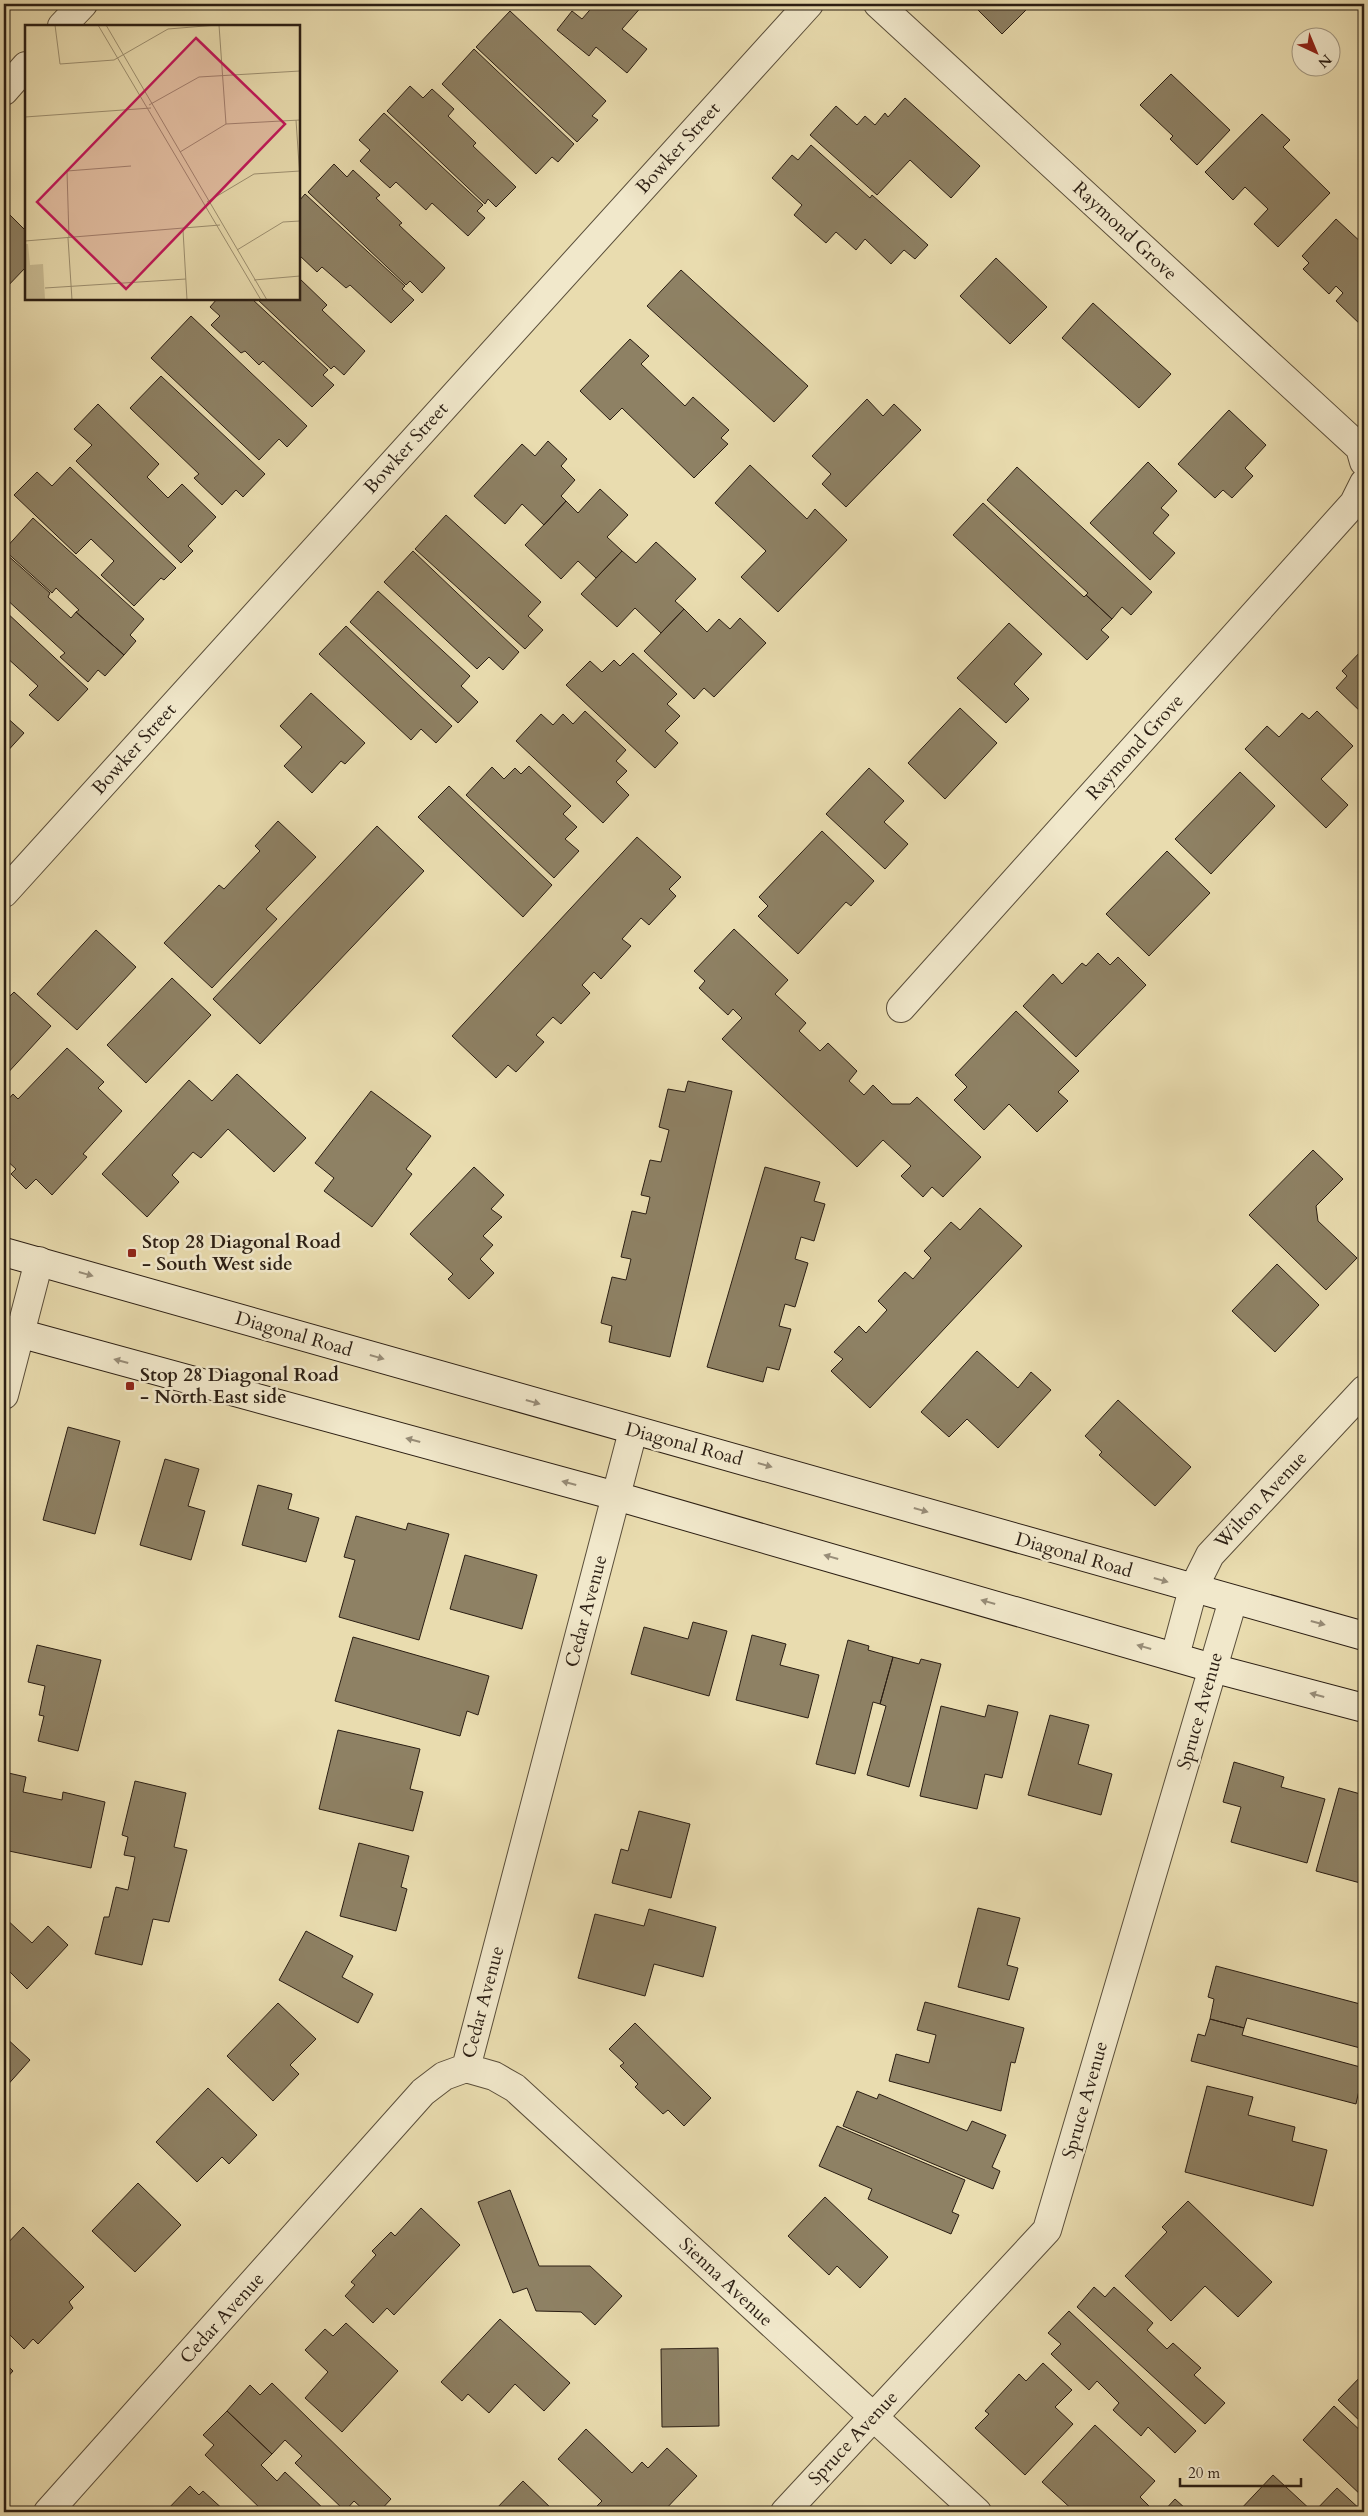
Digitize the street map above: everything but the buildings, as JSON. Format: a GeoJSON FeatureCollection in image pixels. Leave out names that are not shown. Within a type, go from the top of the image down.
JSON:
{"type":"FeatureCollection","features":[{"type":"Feature","properties":{"kind":"street"},"geometry":{"type":"LineString","coordinates":[[63,25],[83,4]]}},
{"type":"Feature","properties":{"kind":"street","name":"Bowker Street"},"geometry":{"type":"LineString","coordinates":[[4,893],[809,4]]}},
{"type":"Feature","properties":{"kind":"street","name":"Raymond Grove"},"geometry":{"type":"LineString","coordinates":[[878,4],[1360,448],[1364,462]]}},
{"type":"Feature","properties":{"kind":"street"},"geometry":{"type":"LineString","coordinates":[[4,91],[25,67]]}},
{"type":"Feature","properties":{"kind":"street","name":"Raymond Grove"},"geometry":{"type":"LineString","coordinates":[[901,1008],[1354,503],[1364,483]]}},
{"type":"Feature","properties":{"kind":"street","name":"Diagonal Road"},"geometry":{"type":"LineString","coordinates":[[4,1252],[1364,1636]]}},
{"type":"Feature","properties":{"kind":"street"},"geometry":{"type":"LineString","coordinates":[[4,1395],[12,1331],[39,1261]]}},
{"type":"Feature","properties":{"kind":"street"},"geometry":{"type":"LineString","coordinates":[[12,1331],[616,1496],[1212,1668],[1364,1708]]}},
{"type":"Feature","properties":{"kind":"street","name":"Wilton Avenue"},"geometry":{"type":"LineString","coordinates":[[1175,1656],[1193,1589],[1210,1555],[1364,1390]]}},
{"type":"Feature","properties":{"kind":"street","name":"Cedar Avenue"},"geometry":{"type":"LineString","coordinates":[[48,2512],[423,2092],[444,2076],[466,2068],[633,1431]]}},
{"type":"Feature","properties":{"kind":"street","name":"Spruce Avenue"},"geometry":{"type":"LineString","coordinates":[[785,2512],[1047,2230],[1233,1600]]}},
{"type":"Feature","properties":{"kind":"street","name":"Sienna Avenue"},"geometry":{"type":"LineString","coordinates":[[466,2068],[494,2076],[515,2088],[977,2512]]}},
{"type":"Feature","properties":{"kind":"place","name":"Stop 28 Diagonal Road - South West side"},"geometry":{"type":"Point","coordinates":[132,1253]}},
{"type":"Feature","properties":{"kind":"place","name":"Stop 28 Diagonal Road - North East side"},"geometry":{"type":"Point","coordinates":[130,1386]}}]}
